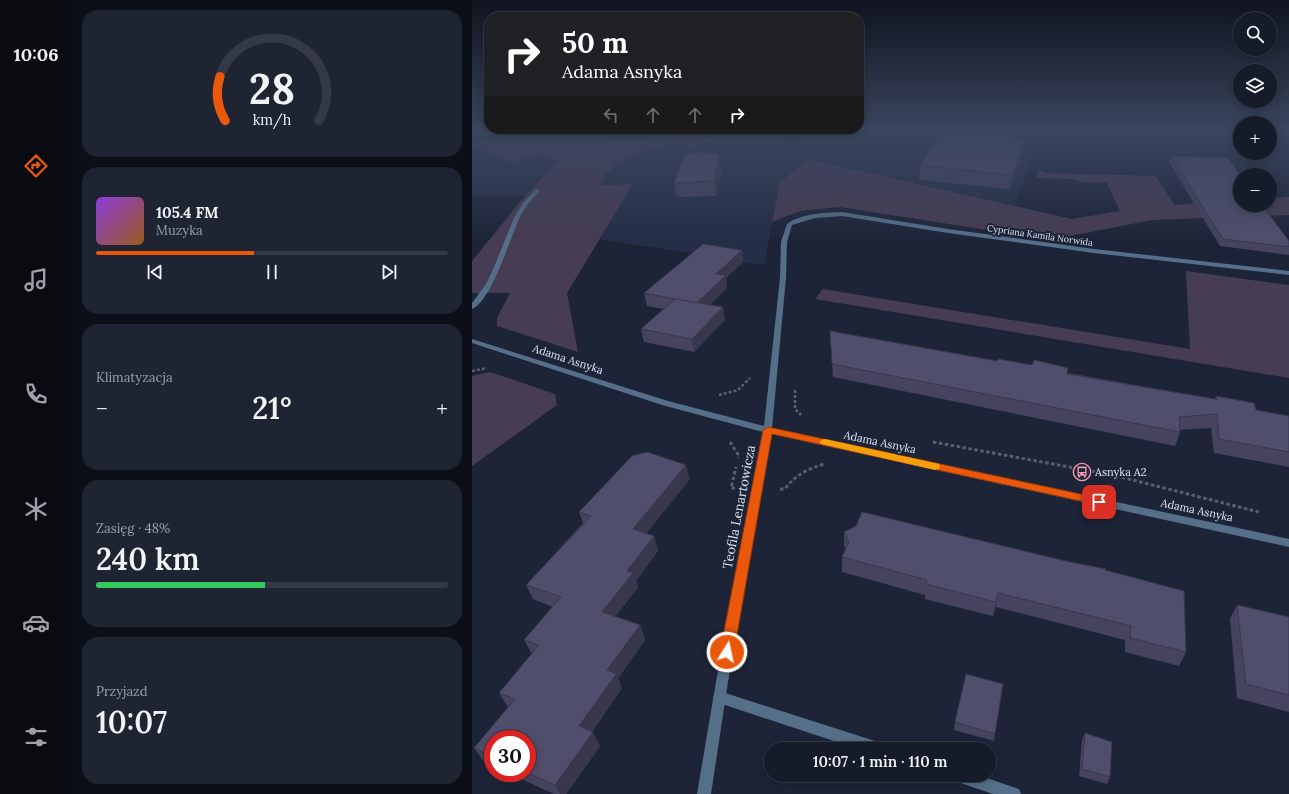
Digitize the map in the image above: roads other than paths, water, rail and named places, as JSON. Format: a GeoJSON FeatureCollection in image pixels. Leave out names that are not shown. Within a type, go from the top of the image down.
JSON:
{"type":"FeatureCollection","features":[{"type":"Feature","properties":{"kind":"street"},"geometry":{"type":"LineString","coordinates":[[472,307],[480,298],[493,275],[524,205],[538,190]]}},
{"type":"Feature","properties":{"kind":"street","name":"Cypriana Kamila Norwida"},"geometry":{"type":"LineString","coordinates":[[790,224],[812,216],[842,214],[1094,252],[1289,272]]}},
{"type":"Feature","properties":{"kind":"street","name":"Teofila Lenartowicza"},"geometry":{"type":"LineString","coordinates":[[704,794],[719,697],[768,430],[783,278],[784,242],[790,224]]}},
{"type":"Feature","properties":{"kind":"street","name":"Adama Asnyka"},"geometry":{"type":"LineString","coordinates":[[472,341],[665,403],[768,430],[1289,543]]}},
{"type":"Feature","properties":{"kind":"street"},"geometry":{"type":"LineString","coordinates":[[719,697],[857,742]]}},
{"type":"Feature","properties":{"kind":"street"},"geometry":{"type":"LineString","coordinates":[[978,782],[1014,794]]}},
{"type":"Feature","properties":{"kind":"place","name":"Asnyka A2"},"geometry":{"type":"Point","coordinates":[1082,472]}}]}
